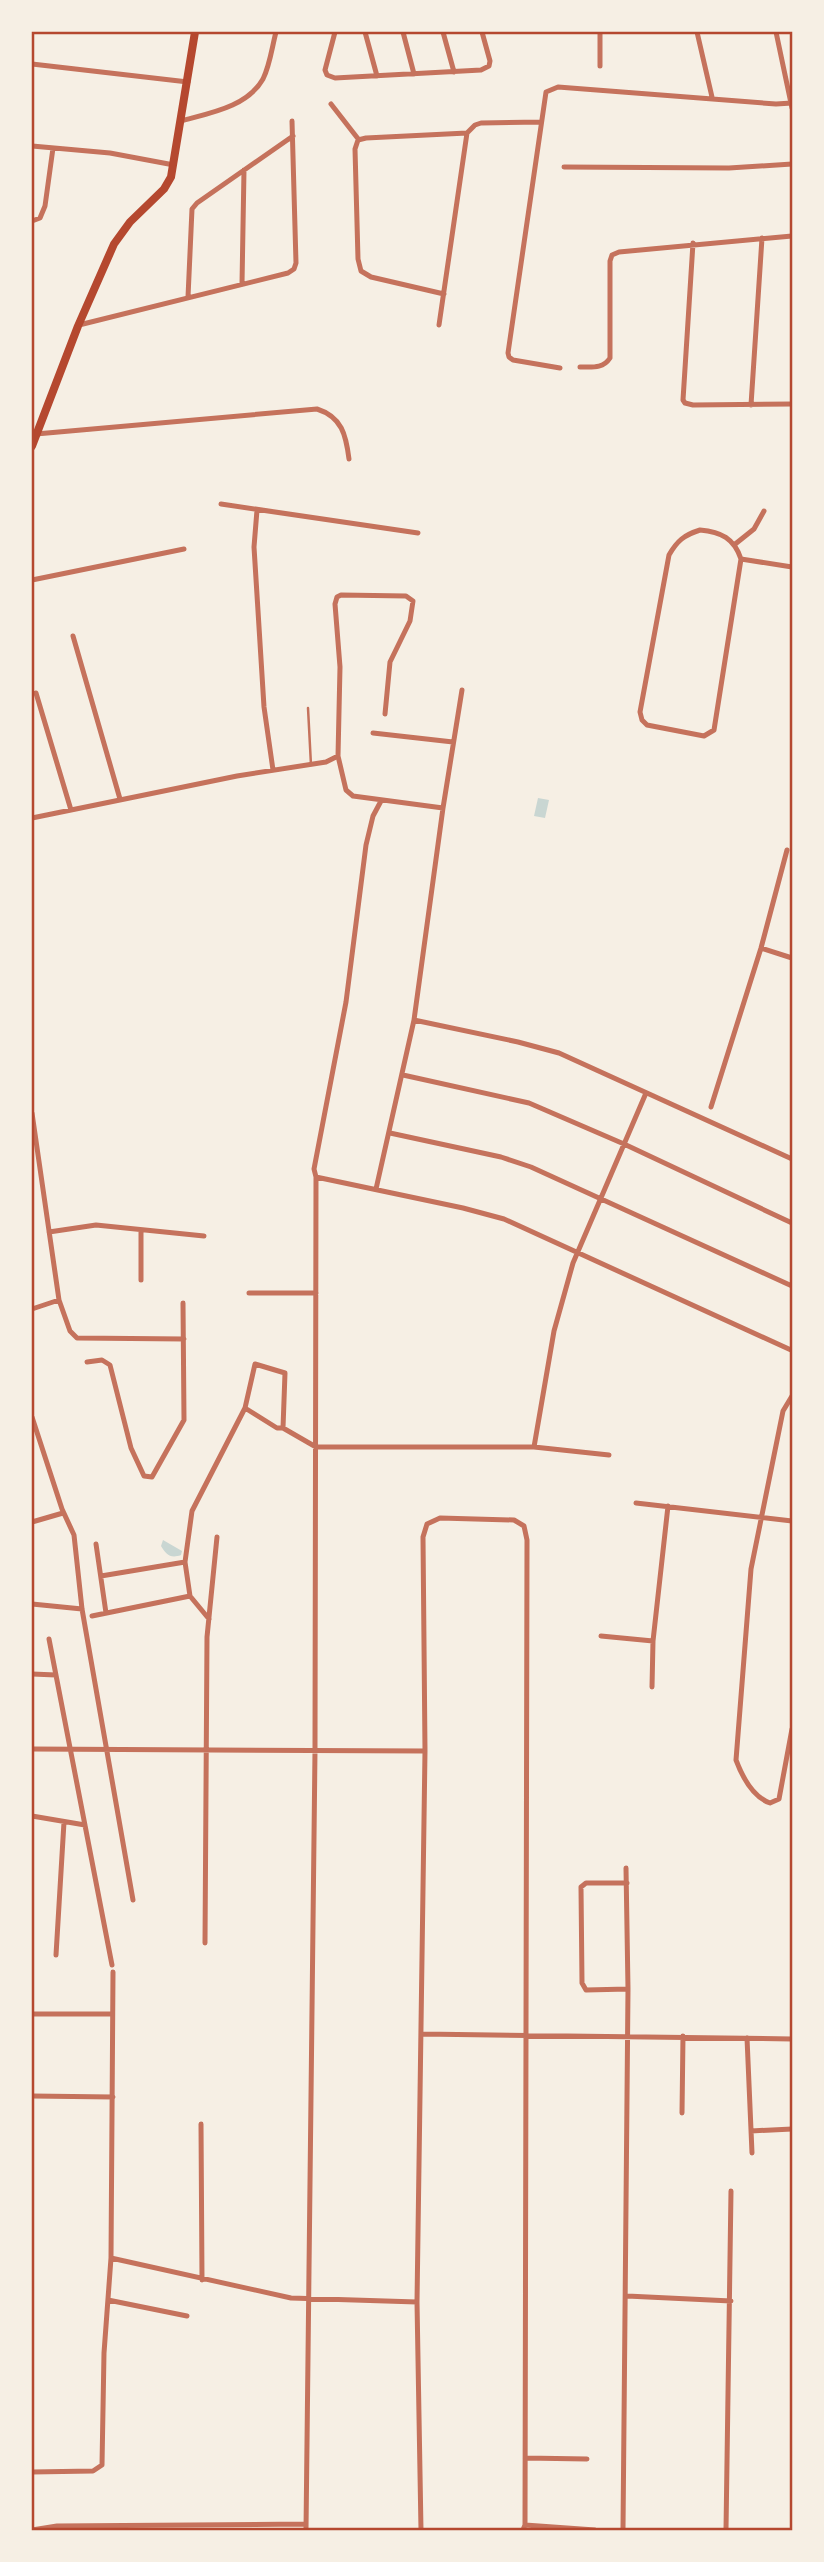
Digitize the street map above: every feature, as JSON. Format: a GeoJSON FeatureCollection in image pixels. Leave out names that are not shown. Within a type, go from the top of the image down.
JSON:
{"type":"FeatureCollection","features":[{"type":"Feature","properties":{"kind":"main road"},"geometry":{"type":"LineString","coordinates":[[32,446],[78,326],[114,244],[130,222],[164,189],[175,165],[195,32]]}},
{"type":"Feature","properties":{"kind":"street"},"geometry":{"type":"LineString","coordinates":[[181,121],[233,105],[253,91],[263,79],[276,32]]}},
{"type":"Feature","properties":{"kind":"street"},"geometry":{"type":"LineString","coordinates":[[335,32],[325,65],[326,73],[335,78],[481,70],[489,66],[482,32]]}},
{"type":"Feature","properties":{"kind":"street"},"geometry":{"type":"LineString","coordinates":[[365,32],[377,76]]}},
{"type":"Feature","properties":{"kind":"street"},"geometry":{"type":"LineString","coordinates":[[403,32],[414,74]]}},
{"type":"Feature","properties":{"kind":"street"},"geometry":{"type":"LineString","coordinates":[[443,32],[454,72]]}},
{"type":"Feature","properties":{"kind":"street"},"geometry":{"type":"LineString","coordinates":[[600,32],[600,66]]}},
{"type":"Feature","properties":{"kind":"street"},"geometry":{"type":"LineString","coordinates":[[697,32],[712,97]]}},
{"type":"Feature","properties":{"kind":"street"},"geometry":{"type":"LineString","coordinates":[[560,368],[513,360],[508,352],[543,97],[553,87],[792,104],[776,32]]}},
{"type":"Feature","properties":{"kind":"street"},"geometry":{"type":"LineString","coordinates":[[32,64],[188,82]]}},
{"type":"Feature","properties":{"kind":"street"},"geometry":{"type":"LineString","coordinates":[[331,104],[359,139]]}},
{"type":"Feature","properties":{"kind":"street"},"geometry":{"type":"LineString","coordinates":[[78,326],[288,273],[294,269],[292,121]]}},
{"type":"Feature","properties":{"kind":"street"},"geometry":{"type":"LineString","coordinates":[[439,325],[467,133],[481,123],[541,122]]}},
{"type":"Feature","properties":{"kind":"street"},"geometry":{"type":"LineString","coordinates":[[359,139],[467,133]]}},
{"type":"Feature","properties":{"kind":"street"},"geometry":{"type":"LineString","coordinates":[[188,297],[192,209],[293,136]]}},
{"type":"Feature","properties":{"kind":"street"},"geometry":{"type":"LineString","coordinates":[[359,139],[355,149],[358,259],[361,271],[371,277],[444,293]]}},
{"type":"Feature","properties":{"kind":"street"},"geometry":{"type":"LineString","coordinates":[[32,146],[110,153],[175,165]]}},
{"type":"Feature","properties":{"kind":"street"},"geometry":{"type":"LineString","coordinates":[[32,221],[40,218],[45,206],[53,148]]}},
{"type":"Feature","properties":{"kind":"street"},"geometry":{"type":"LineString","coordinates":[[564,167],[729,168],[793,164]]}},
{"type":"Feature","properties":{"kind":"street"},"geometry":{"type":"LineString","coordinates":[[242,284],[244,170]]}},
{"type":"Feature","properties":{"kind":"street"},"geometry":{"type":"LineString","coordinates":[[580,368],[603,366],[610,358],[612,255],[693,243],[793,236]]}},
{"type":"Feature","properties":{"kind":"street"},"geometry":{"type":"LineString","coordinates":[[751,405],[762,237]]}},
{"type":"Feature","properties":{"kind":"street"},"geometry":{"type":"LineString","coordinates":[[693,243],[681,397],[688,404],[793,404]]}},
{"type":"Feature","properties":{"kind":"street"},"geometry":{"type":"LineString","coordinates":[[36,434],[317,409],[326,412],[340,424],[346,436],[349,459]]}},
{"type":"Feature","properties":{"kind":"street"},"geometry":{"type":"LineString","coordinates":[[221,504],[418,533]]}},
{"type":"Feature","properties":{"kind":"street"},"geometry":{"type":"LineString","coordinates":[[257,510],[254,547],[264,707],[273,770]]}},
{"type":"Feature","properties":{"kind":"street"},"geometry":{"type":"LineString","coordinates":[[734,545],[754,529],[764,511]]}},
{"type":"Feature","properties":{"kind":"street"},"geometry":{"type":"LineString","coordinates":[[700,530],[716,532],[728,537],[741,559],[714,730],[704,736],[647,725],[640,712],[669,555],[676,542],[700,530]]}},
{"type":"Feature","properties":{"kind":"street"},"geometry":{"type":"LineString","coordinates":[[32,579],[184,549]]}},
{"type":"Feature","properties":{"kind":"street"},"geometry":{"type":"LineString","coordinates":[[741,559],[793,567]]}},
{"type":"Feature","properties":{"kind":"street"},"geometry":{"type":"LineString","coordinates":[[386,714],[390,662],[410,621],[412,601],[406,596],[345,594],[337,597],[335,604],[340,667],[338,756],[348,793],[382,801],[443,808]]}},
{"type":"Feature","properties":{"kind":"street"},"geometry":{"type":"LineString","coordinates":[[73,636],[120,799]]}},
{"type":"Feature","properties":{"kind":"street"},"geometry":{"type":"LineString","coordinates":[[376,1189],[414,1020],[462,690]]}},
{"type":"Feature","properties":{"kind":"street"},"geometry":{"type":"LineString","coordinates":[[36,693],[71,810]]}},
{"type":"Feature","properties":{"kind":"street"},"geometry":{"type":"LineString","coordinates":[[373,733],[453,742]]}},
{"type":"Feature","properties":{"kind":"street"},"geometry":{"type":"LineString","coordinates":[[32,818],[120,799],[332,761],[338,756]]}},
{"type":"Feature","properties":{"kind":"street"},"geometry":{"type":"LineString","coordinates":[[32,2530],[57,2526],[306,2527],[315,1751],[314,1166],[345,1002],[366,845],[373,816],[382,801]]}},
{"type":"Feature","properties":{"kind":"street"},"geometry":{"type":"LineString","coordinates":[[711,1107],[761,948],[787,850]]}},
{"type":"Feature","properties":{"kind":"street"},"geometry":{"type":"LineString","coordinates":[[783,867],[793,869]]}},
{"type":"Feature","properties":{"kind":"street"},"geometry":{"type":"LineString","coordinates":[[761,948],[793,958]]}},
{"type":"Feature","properties":{"kind":"street"},"geometry":{"type":"LineString","coordinates":[[414,1020],[559,1053],[793,1159]]}},
{"type":"Feature","properties":{"kind":"street"},"geometry":{"type":"LineString","coordinates":[[403,1075],[529,1103],[793,1223]]}},
{"type":"Feature","properties":{"kind":"street"},"geometry":{"type":"LineString","coordinates":[[534,1447],[554,1331],[577,1251],[646,1093]]}},
{"type":"Feature","properties":{"kind":"street"},"geometry":{"type":"LineString","coordinates":[[32,1113],[59,1300],[74,1337],[184,1339]]}},
{"type":"Feature","properties":{"kind":"street"},"geometry":{"type":"LineString","coordinates":[[390,1133],[515,1161],[793,1286]]}},
{"type":"Feature","properties":{"kind":"street"},"geometry":{"type":"LineString","coordinates":[[316,1177],[505,1219],[792,1350]]}},
{"type":"Feature","properties":{"kind":"street"},"geometry":{"type":"LineString","coordinates":[[49,1232],[96,1225],[204,1236]]}},
{"type":"Feature","properties":{"kind":"street"},"geometry":{"type":"LineString","coordinates":[[141,1231],[141,1280]]}},
{"type":"Feature","properties":{"kind":"street"},"geometry":{"type":"LineString","coordinates":[[249,1293],[316,1293]]}},
{"type":"Feature","properties":{"kind":"street"},"geometry":{"type":"LineString","coordinates":[[32,1309],[59,1300]]}},
{"type":"Feature","properties":{"kind":"street"},"geometry":{"type":"LineString","coordinates":[[87,1363],[102,1360],[110,1365],[133,1454],[142,1474],[149,1478],[154,1475],[184,1420],[183,1303]]}},
{"type":"Feature","properties":{"kind":"street"},"geometry":{"type":"LineString","coordinates":[[209,1619],[190,1596],[185,1562],[195,1506],[246,1408],[255,1364],[283,1371],[286,1378],[283,1428]]}},
{"type":"Feature","properties":{"kind":"street"},"geometry":{"type":"LineString","coordinates":[[793,1396],[783,1411],[751,1569],[736,1759],[742,1774],[761,1800],[770,1803],[779,1799],[793,1729]]}},
{"type":"Feature","properties":{"kind":"street"},"geometry":{"type":"LineString","coordinates":[[246,1408],[316,1447],[534,1447],[609,1455]]}},
{"type":"Feature","properties":{"kind":"street"},"geometry":{"type":"LineString","coordinates":[[32,1417],[63,1513],[74,1535],[82,1609],[133,1900]]}},
{"type":"Feature","properties":{"kind":"street"},"geometry":{"type":"LineString","coordinates":[[636,1503],[793,1521]]}},
{"type":"Feature","properties":{"kind":"street"},"geometry":{"type":"LineString","coordinates":[[652,1687],[653,1641],[668,1506]]}},
{"type":"Feature","properties":{"kind":"street"},"geometry":{"type":"LineString","coordinates":[[32,1522],[63,1513]]}},
{"type":"Feature","properties":{"kind":"street"},"geometry":{"type":"LineString","coordinates":[[421,2530],[417,2302],[425,1751],[424,1530],[427,1524],[440,1518],[514,1520],[524,1526],[527,1540],[524,2528],[595,2530]]}},
{"type":"Feature","properties":{"kind":"street"},"geometry":{"type":"LineString","coordinates":[[205,1943],[205,1750],[209,1619],[218,1538]]}},
{"type":"Feature","properties":{"kind":"street"},"geometry":{"type":"LineString","coordinates":[[96,1544],[106,1614]]}},
{"type":"Feature","properties":{"kind":"street"},"geometry":{"type":"LineString","coordinates":[[101,1576],[185,1562]]}},
{"type":"Feature","properties":{"kind":"street"},"geometry":{"type":"LineString","coordinates":[[92,1616],[190,1596]]}},
{"type":"Feature","properties":{"kind":"street"},"geometry":{"type":"LineString","coordinates":[[32,1604],[82,1609]]}},
{"type":"Feature","properties":{"kind":"street"},"geometry":{"type":"LineString","coordinates":[[601,1636],[653,1641]]}},
{"type":"Feature","properties":{"kind":"street"},"geometry":{"type":"LineString","coordinates":[[49,1639],[112,1965]]}},
{"type":"Feature","properties":{"kind":"street"},"geometry":{"type":"LineString","coordinates":[[32,1674],[56,1675]]}},
{"type":"Feature","properties":{"kind":"street"},"geometry":{"type":"LineString","coordinates":[[32,1749],[425,1751]]}},
{"type":"Feature","properties":{"kind":"street"},"geometry":{"type":"LineString","coordinates":[[32,1816],[85,1825]]}},
{"type":"Feature","properties":{"kind":"street"},"geometry":{"type":"LineString","coordinates":[[56,1955],[64,1822]]}},
{"type":"Feature","properties":{"kind":"street"},"geometry":{"type":"LineString","coordinates":[[624,2530],[628,2036],[626,1868]]}},
{"type":"Feature","properties":{"kind":"street"},"geometry":{"type":"LineString","coordinates":[[627,1884],[586,1883],[581,1887],[582,1983],[586,1990],[628,1989]]}},
{"type":"Feature","properties":{"kind":"street"},"geometry":{"type":"LineString","coordinates":[[32,2472],[93,2471],[102,2465],[111,2258],[113,1972]]}},
{"type":"Feature","properties":{"kind":"street"},"geometry":{"type":"LineString","coordinates":[[32,2014],[112,2014]]}},
{"type":"Feature","properties":{"kind":"street"},"geometry":{"type":"LineString","coordinates":[[422,2034],[793,2039]]}},
{"type":"Feature","properties":{"kind":"street"},"geometry":{"type":"LineString","coordinates":[[682,2113],[683,2036]]}},
{"type":"Feature","properties":{"kind":"street"},"geometry":{"type":"LineString","coordinates":[[747,2038],[752,2153]]}},
{"type":"Feature","properties":{"kind":"street"},"geometry":{"type":"LineString","coordinates":[[32,2096],[113,2097]]}},
{"type":"Feature","properties":{"kind":"street"},"geometry":{"type":"LineString","coordinates":[[201,2124],[202,2280]]}},
{"type":"Feature","properties":{"kind":"street"},"geometry":{"type":"LineString","coordinates":[[751,2131],[793,2129]]}},
{"type":"Feature","properties":{"kind":"street"},"geometry":{"type":"LineString","coordinates":[[726,2530],[731,2191]]}},
{"type":"Feature","properties":{"kind":"street"},"geometry":{"type":"LineString","coordinates":[[111,2258],[291,2298],[417,2302]]}},
{"type":"Feature","properties":{"kind":"street"},"geometry":{"type":"LineString","coordinates":[[627,2296],[731,2301]]}},
{"type":"Feature","properties":{"kind":"street"},"geometry":{"type":"LineString","coordinates":[[108,2300],[187,2316]]}},
{"type":"Feature","properties":{"kind":"street"},"geometry":{"type":"LineString","coordinates":[[525,2458],[587,2459]]}},
{"type":"Feature","properties":{"kind":"lane"},"geometry":{"type":"LineString","coordinates":[[308,708],[311,765]]}},
{"type":"Feature","properties":{"kind":"shaded area"},"geometry":{"type":"Polygon","coordinates":[[[538,798],[549,800],[545,818],[534,816],[538,798]]]}},
{"type":"Feature","properties":{"kind":"shaded area"},"geometry":{"type":"Polygon","coordinates":[[[163,1540],[182,1551],[181,1555],[171,1556],[167,1553],[161,1546],[163,1540]]]}}]}
